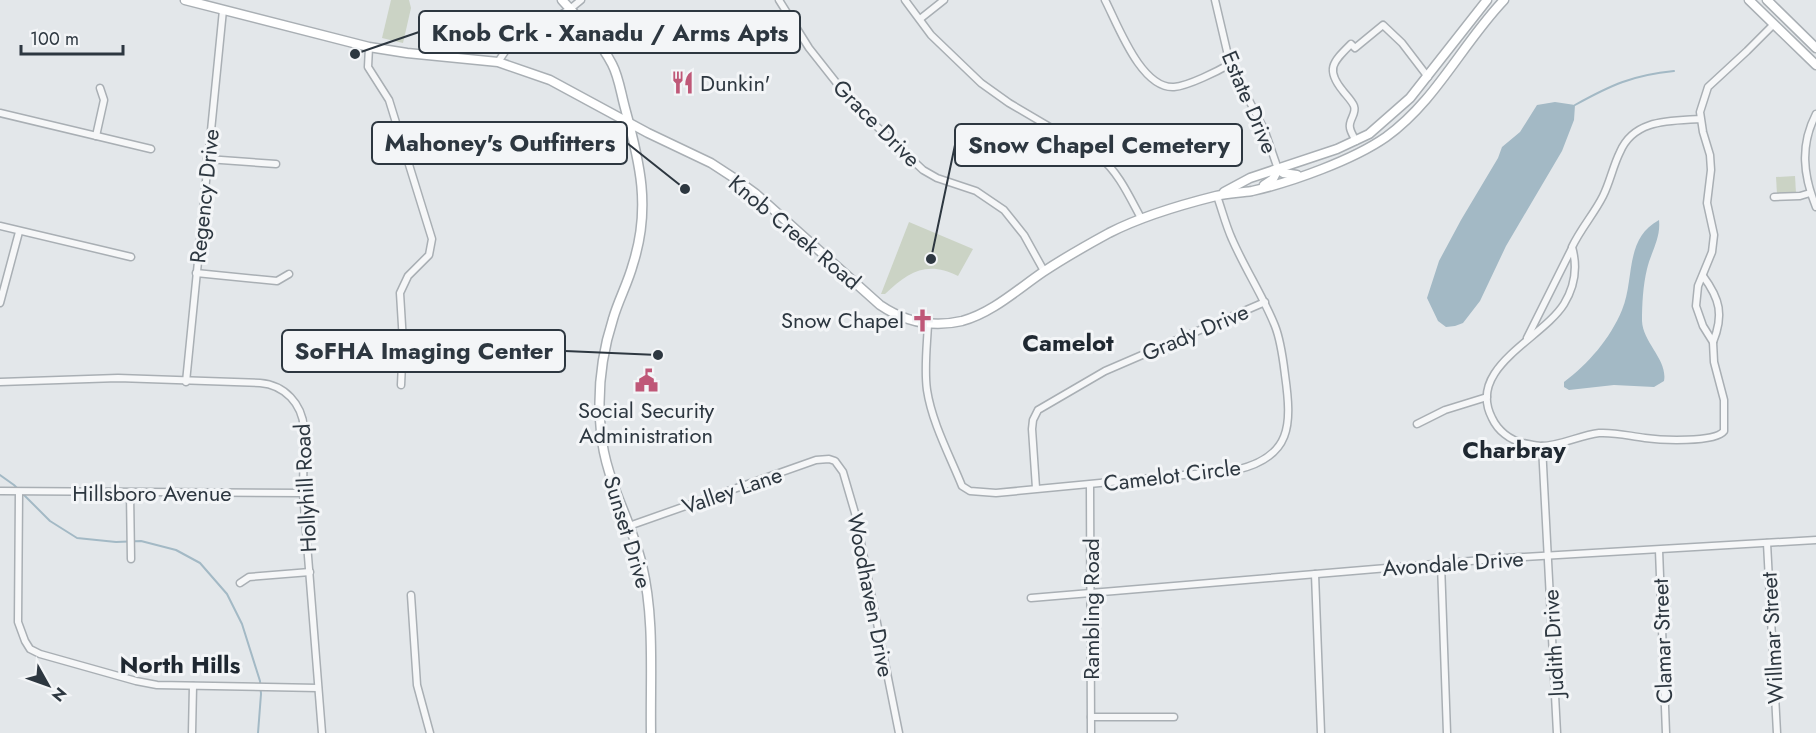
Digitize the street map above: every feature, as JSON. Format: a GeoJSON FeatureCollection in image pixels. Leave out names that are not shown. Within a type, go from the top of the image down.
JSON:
{"type":"FeatureCollection","features":[{"type":"Feature","properties":{"kind":"main road","name":"Knob Creek Road"},"geometry":{"type":"LineString","coordinates":[[185,0],[369,47],[498,62],[550,80],[629,123],[711,163],[756,194],[880,305],[902,317],[928,324],[950,323],[972,318],[1044,271],[1109,233],[1141,218],[1218,196],[1252,191],[1301,176],[1362,152],[1402,124],[1418,108],[1504,0]]}},
{"type":"Feature","properties":{"kind":"main road","name":"Sunset Drive"},"geometry":{"type":"LineString","coordinates":[[562,0],[614,66],[642,182],[643,208],[639,239],[603,355],[600,408],[602,444],[609,478],[639,553],[647,589],[651,733]]}},
{"type":"Feature","properties":{"kind":"main road","name":"Knob Creek Road"},"geometry":{"type":"LineString","coordinates":[[1218,196],[1250,178],[1356,141],[1395,112],[1428,77],[1487,0]]}},
{"type":"Feature","properties":{"kind":"main road"},"geometry":{"type":"LineString","coordinates":[[1749,0],[1816,65]]}},
{"type":"Feature","properties":{"kind":"main road"},"geometry":{"type":"LineString","coordinates":[[1768,1],[1774,24]]}},
{"type":"Feature","properties":{"kind":"main road"},"geometry":{"type":"LineString","coordinates":[[1768,1],[1815,47],[1805,54]]}},
{"type":"Feature","properties":{"kind":"main road"},"geometry":{"type":"LineString","coordinates":[[1774,24],[1798,30]]}},
{"type":"Feature","properties":{"kind":"main road"},"geometry":{"type":"LineString","coordinates":[[1463,30],[1473,38]]}},
{"type":"Feature","properties":{"kind":"main road"},"geometry":{"type":"LineString","coordinates":[[1428,77],[1438,84]]}},
{"type":"Feature","properties":{"kind":"main road"},"geometry":{"type":"LineString","coordinates":[[1356,141],[1362,152]]}},
{"type":"Feature","properties":{"kind":"main road"},"geometry":{"type":"LineString","coordinates":[[1252,191],[1273,179],[1278,169],[1287,175],[1301,176]]}},
{"type":"Feature","properties":{"kind":"street"},"geometry":{"type":"LineString","coordinates":[[498,62],[508,47],[581,0]]}},
{"type":"Feature","properties":{"kind":"street","name":"Grace Drive"},"geometry":{"type":"LineString","coordinates":[[779,0],[809,48],[854,105],[923,170],[937,178],[976,191],[1004,210],[1024,235],[1044,271]]}},
{"type":"Feature","properties":{"kind":"street"},"geometry":{"type":"LineString","coordinates":[[905,0],[931,35],[981,82],[1009,103],[1099,156],[1110,165],[1141,218]]}},
{"type":"Feature","properties":{"kind":"street"},"geometry":{"type":"LineString","coordinates":[[920,19],[944,0]]}},
{"type":"Feature","properties":{"kind":"street"},"geometry":{"type":"LineString","coordinates":[[1105,0],[1139,66],[1155,81],[1175,87],[1215,73],[1230,64]]}},
{"type":"Feature","properties":{"kind":"street","name":"Estate Drive"},"geometry":{"type":"LineString","coordinates":[[1215,0],[1230,64],[1264,129],[1278,169]]}},
{"type":"Feature","properties":{"kind":"street","name":"Regency Drive"},"geometry":{"type":"LineString","coordinates":[[186,382],[223,10]]}},
{"type":"Feature","properties":{"kind":"street"},"geometry":{"type":"LineString","coordinates":[[1713,342],[1702,326],[1696,306],[1698,286],[1712,252],[1714,235],[1707,203],[1710,155],[1700,119],[1703,100],[1708,87],[1774,24]]}},
{"type":"Feature","properties":{"kind":"street"},"geometry":{"type":"LineString","coordinates":[[1356,141],[1350,129],[1350,121],[1355,113],[1354,106],[1337,84],[1332,66],[1351,44],[1354,48],[1383,25],[1402,44],[1428,77]]}},
{"type":"Feature","properties":{"kind":"street"},"geometry":{"type":"LineString","coordinates":[[369,47],[368,67],[393,110],[432,239],[429,255],[408,276],[400,293],[403,342],[401,385]]}},
{"type":"Feature","properties":{"kind":"street"},"geometry":{"type":"LineString","coordinates":[[96,136],[104,100],[100,88]]}},
{"type":"Feature","properties":{"kind":"street"},"geometry":{"type":"LineString","coordinates":[[0,113],[151,149]]}},
{"type":"Feature","properties":{"kind":"street"},"geometry":{"type":"LineString","coordinates":[[1816,114],[1811,124],[1804,153],[1810,193],[1816,207]]}},
{"type":"Feature","properties":{"kind":"street"},"geometry":{"type":"LineString","coordinates":[[1526,342],[1582,226],[1602,198],[1620,151],[1630,137],[1654,123],[1700,119]]}},
{"type":"Feature","properties":{"kind":"street"},"geometry":{"type":"LineString","coordinates":[[207,159],[276,164]]}},
{"type":"Feature","properties":{"kind":"street"},"geometry":{"type":"LineString","coordinates":[[1774,197],[1800,196],[1810,193]]}},
{"type":"Feature","properties":{"kind":"street","name":"Camelot Circle"},"geometry":{"type":"LineString","coordinates":[[928,324],[927,392],[935,419],[962,486],[970,491],[982,493],[1236,470],[1262,461],[1279,447],[1288,425],[1288,394],[1276,329],[1265,302],[1231,238],[1218,196]]}},
{"type":"Feature","properties":{"kind":"street"},"geometry":{"type":"LineString","coordinates":[[0,226],[131,257]]}},
{"type":"Feature","properties":{"kind":"street"},"geometry":{"type":"LineString","coordinates":[[0,303],[19,232]]}},
{"type":"Feature","properties":{"kind":"street"},"geometry":{"type":"LineString","coordinates":[[1572,247],[1576,261],[1572,288],[1562,307],[1497,368],[1490,382],[1487,397],[1491,416],[1500,429],[1513,439],[1542,446],[1582,435],[1603,433],[1663,440],[1719,436],[1724,431],[1724,400],[1714,362],[1713,342],[1720,313],[1714,294],[1703,276]]}},
{"type":"Feature","properties":{"kind":"street"},"geometry":{"type":"LineString","coordinates":[[196,273],[277,281],[289,274]]}},
{"type":"Feature","properties":{"kind":"street","name":"Grady Drive"},"geometry":{"type":"LineString","coordinates":[[1036,488],[1032,429],[1038,410],[1105,371],[1265,302]]}},
{"type":"Feature","properties":{"kind":"street","name":"Hollyhill Road"},"geometry":{"type":"LineString","coordinates":[[0,382],[118,378],[271,384],[294,400],[303,418],[303,493],[322,733]]}},
{"type":"Feature","properties":{"kind":"street"},"geometry":{"type":"LineString","coordinates":[[1417,424],[1445,410],[1487,397]]}},
{"type":"Feature","properties":{"kind":"street","name":"Judith Drive"},"geometry":{"type":"LineString","coordinates":[[1542,446],[1557,733]]}},
{"type":"Feature","properties":{"kind":"street","name":"Valley Lane"},"geometry":{"type":"LineString","coordinates":[[629,526],[816,460],[835,461]]}},
{"type":"Feature","properties":{"kind":"street","name":"Woodhaven Drive"},"geometry":{"type":"LineString","coordinates":[[835,461],[843,472],[855,513],[898,733]]}},
{"type":"Feature","properties":{"kind":"street","name":"Rambling Road"},"geometry":{"type":"LineString","coordinates":[[1090,484],[1091,733]]}},
{"type":"Feature","properties":{"kind":"street","name":"Hillsboro Avenue"},"geometry":{"type":"LineString","coordinates":[[0,491],[303,493]]}},
{"type":"Feature","properties":{"kind":"street"},"geometry":{"type":"LineString","coordinates":[[19,492],[18,622],[21,634],[30,649],[40,654],[158,685],[318,688]]}},
{"type":"Feature","properties":{"kind":"street"},"geometry":{"type":"LineString","coordinates":[[130,493],[131,559]]}},
{"type":"Feature","properties":{"kind":"street","name":"Avondale Drive"},"geometry":{"type":"LineString","coordinates":[[1031,598],[1506,558],[1816,540]]}},
{"type":"Feature","properties":{"kind":"street","name":"Willmar Street"},"geometry":{"type":"LineString","coordinates":[[1767,543],[1777,733]]}},
{"type":"Feature","properties":{"kind":"street","name":"Clamar Street"},"geometry":{"type":"LineString","coordinates":[[1659,550],[1666,733]]}},
{"type":"Feature","properties":{"kind":"street"},"geometry":{"type":"LineString","coordinates":[[1441,564],[1447,733]]}},
{"type":"Feature","properties":{"kind":"street"},"geometry":{"type":"LineString","coordinates":[[240,583],[249,577],[310,572]]}},
{"type":"Feature","properties":{"kind":"street"},"geometry":{"type":"LineString","coordinates":[[1315,574],[1321,733]]}},
{"type":"Feature","properties":{"kind":"street"},"geometry":{"type":"LineString","coordinates":[[411,595],[417,685],[430,733]]}},
{"type":"Feature","properties":{"kind":"street"},"geometry":{"type":"LineString","coordinates":[[192,733],[193,686]]}},
{"type":"Feature","properties":{"kind":"street"},"geometry":{"type":"LineString","coordinates":[[1092,717],[1174,717]]}},
{"type":"Feature","properties":{"kind":"shaded area"},"geometry":{"type":"Polygon","coordinates":[[[391,0],[409,0],[411,8],[403,43],[382,38],[391,0]]]}},
{"type":"Feature","properties":{"kind":"shaded area"},"geometry":{"type":"Polygon","coordinates":[[[1795,176],[1796,193],[1777,194],[1776,177],[1795,176]]]}},
{"type":"Feature","properties":{"kind":"shaded area"},"geometry":{"type":"Polygon","coordinates":[[[909,222],[973,249],[958,276],[937,269],[918,271],[910,274],[885,294],[881,294],[909,222]]]}},
{"type":"Feature","properties":{"kind":"water"},"geometry":{"type":"Polygon","coordinates":[[[1555,102],[1575,105],[1574,120],[1562,151],[1506,246],[1480,301],[1463,323],[1446,327],[1438,321],[1427,298],[1439,261],[1498,158],[1502,147],[1520,132],[1537,105],[1555,102]]]}},
{"type":"Feature","properties":{"kind":"water"},"geometry":{"type":"Polygon","coordinates":[[[1659,220],[1657,239],[1645,282],[1642,321],[1646,337],[1662,366],[1664,381],[1654,387],[1614,385],[1569,390],[1564,387],[1564,382],[1598,350],[1617,321],[1626,298],[1635,249],[1648,228],[1659,220]]]}},
{"type":"Feature","properties":{"kind":"waterway"},"geometry":{"type":"LineString","coordinates":[[1575,105],[1623,82],[1646,75],[1674,71]]}},
{"type":"Feature","properties":{"kind":"waterway"},"geometry":{"type":"LineString","coordinates":[[0,475],[14,485],[50,521],[77,538],[116,542],[141,541],[176,550],[200,563],[227,594],[242,624],[260,681],[258,733]]}},
{"type":"Feature","properties":{"kind":"place","name":"Knob Crk - Xanadu / Arms Apts"},"geometry":{"type":"Point","coordinates":[355,54]}},
{"type":"Feature","properties":{"kind":"place","name":"Dunkin'"},"geometry":{"type":"Point","coordinates":[682,83]}},
{"type":"Feature","properties":{"kind":"place","name":"Mahoney's Outfitters"},"geometry":{"type":"Point","coordinates":[685,189]}},
{"type":"Feature","properties":{"kind":"place","name":"Snow Chapel Cemetery"},"geometry":{"type":"Point","coordinates":[931,259]}},
{"type":"Feature","properties":{"kind":"place","name":"Snow Chapel"},"geometry":{"type":"Point","coordinates":[922,320]}},
{"type":"Feature","properties":{"kind":"place","name":"SoFHA Imaging Center"},"geometry":{"type":"Point","coordinates":[658,355]}},
{"type":"Feature","properties":{"kind":"place","name":"Social Security Administration"},"geometry":{"type":"Point","coordinates":[646,381]}},
{"type":"Feature","properties":{"kind":"district","name":"Camelot"},"geometry":{"type":"Point","coordinates":[1068,343]}},
{"type":"Feature","properties":{"kind":"district","name":"Charbray"},"geometry":{"type":"Point","coordinates":[1514,450]}},
{"type":"Feature","properties":{"kind":"district","name":"North Hills"},"geometry":{"type":"Point","coordinates":[180,665]}}]}
